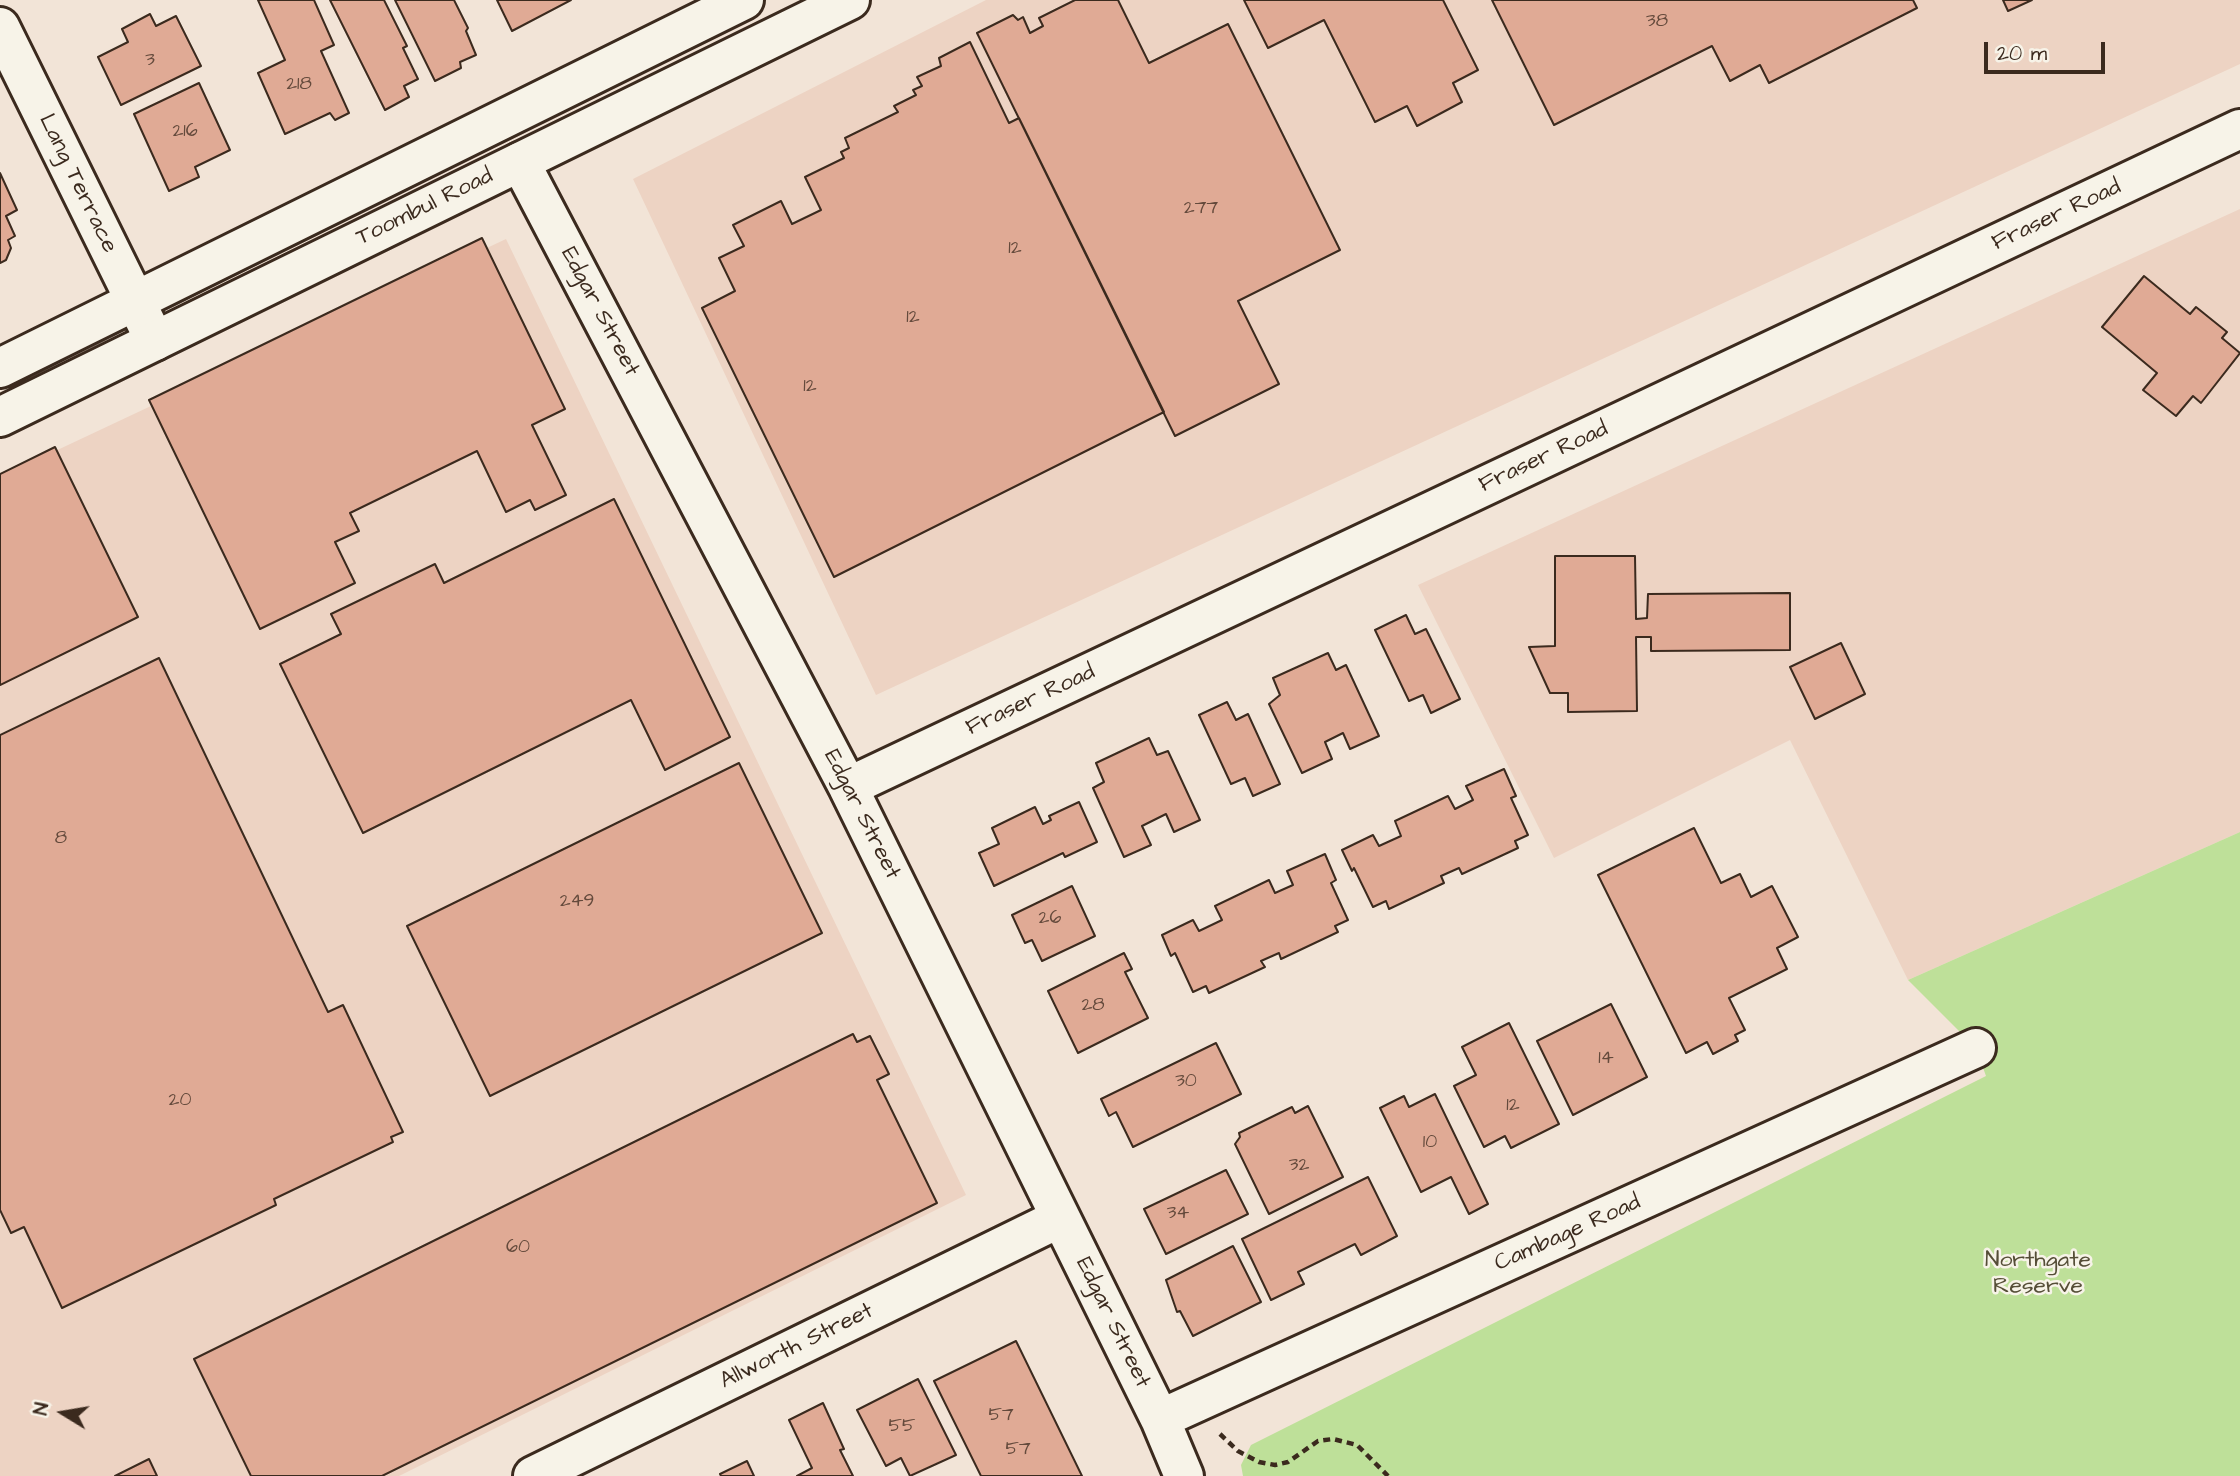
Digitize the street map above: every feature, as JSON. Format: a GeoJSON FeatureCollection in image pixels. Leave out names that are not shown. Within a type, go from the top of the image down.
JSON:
{"type":"FeatureCollection","features":[{"type":"Feature","properties":{"kind":"street","name":"Toombul Road"},"geometry":{"type":"LineString","coordinates":[[0,368],[744,0]]}},
{"type":"Feature","properties":{"kind":"street","name":"Toombul Road"},"geometry":{"type":"LineString","coordinates":[[0,417],[850,0]]}},
{"type":"Feature","properties":{"kind":"street","name":"Lang Terrace"},"geometry":{"type":"LineString","coordinates":[[0,27],[155,341]]}},
{"type":"Feature","properties":{"kind":"street","name":"Fraser Road"},"geometry":{"type":"LineString","coordinates":[[848,787],[2240,129]]}},
{"type":"Feature","properties":{"kind":"street","name":"Edgar Street"},"geometry":{"type":"LineString","coordinates":[[520,162],[848,787],[1060,1218],[1176,1412],[1184,1476]]}},
{"type":"Feature","properties":{"kind":"street","name":"Cambage Road"},"geometry":{"type":"LineString","coordinates":[[1176,1412],[1976,1048]]}},
{"type":"Feature","properties":{"kind":"street","name":"Allworth Street"},"geometry":{"type":"LineString","coordinates":[[533,1476],[1060,1218]]}},
{"type":"Feature","properties":{"kind":"path"},"geometry":{"type":"LineString","coordinates":[[1176,1412],[1259,1462],[1275,1465],[1288,1462],[1318,1441],[1333,1439],[1357,1446],[1388,1476]]}},
{"type":"Feature","properties":{"kind":"shaded area"},"geometry":{"type":"Polygon","coordinates":[[[986,0],[2240,0],[2240,64],[876,695],[633,179],[986,0]]]}},
{"type":"Feature","properties":{"kind":"shaded area"},"geometry":{"type":"Polygon","coordinates":[[[2240,209],[2240,832],[1908,980],[1790,740],[1554,858],[1418,585],[2240,209]]]}},
{"type":"Feature","properties":{"kind":"shaded area"},"geometry":{"type":"Polygon","coordinates":[[[506,239],[966,1195],[399,1476],[0,1476],[0,477],[506,239]]]}},
{"type":"Feature","properties":{"kind":"green space","name":"Northgate Reserve"},"geometry":{"type":"Polygon","coordinates":[[[2240,832],[2240,1476],[1243,1476],[1241,1465],[1251,1445],[1986,1076],[1976,1048],[1908,980],[2240,832]]]}},
{"type":"Feature","properties":{"kind":"building"},"geometry":{"type":"Polygon","coordinates":[[[258,0],[314,0],[334,45],[321,51],[349,113],[335,120],[330,113],[285,134],[258,73],[285,60],[258,0]]]}},
{"type":"Feature","properties":{"kind":"building"},"geometry":{"type":"Polygon","coordinates":[[[330,0],[384,0],[407,46],[403,48],[418,79],[404,86],[409,97],[385,110],[330,0]]]}},
{"type":"Feature","properties":{"kind":"building"},"geometry":{"type":"Polygon","coordinates":[[[395,0],[454,0],[468,28],[466,31],[476,55],[460,62],[461,68],[435,81],[395,0]]]}},
{"type":"Feature","properties":{"kind":"building"},"geometry":{"type":"Polygon","coordinates":[[[497,0],[571,0],[512,31],[497,0]]]}},
{"type":"Feature","properties":{"kind":"building"},"geometry":{"type":"Polygon","coordinates":[[[1075,0],[1118,0],[1149,63],[1228,24],[1340,250],[1238,301],[1279,384],[1175,436],[977,33],[1013,15],[1018,20],[1023,17],[1030,33],[1043,26],[1039,18],[1075,0]]]}},
{"type":"Feature","properties":{"kind":"building"},"geometry":{"type":"Polygon","coordinates":[[[1244,0],[1443,0],[1478,70],[1453,83],[1462,102],[1417,126],[1407,106],[1375,122],[1324,20],[1268,48],[1244,0]]]}},
{"type":"Feature","properties":{"kind":"building"},"geometry":{"type":"Polygon","coordinates":[[[1492,0],[1913,0],[1917,8],[1769,83],[1760,65],[1730,81],[1712,46],[1554,125],[1492,0]]]}},
{"type":"Feature","properties":{"kind":"building"},"geometry":{"type":"Polygon","coordinates":[[[2003,0],[2032,0],[2008,11],[2003,0]]]}},
{"type":"Feature","properties":{"kind":"building"},"geometry":{"type":"Polygon","coordinates":[[[150,14],[156,26],[176,16],[201,66],[121,105],[98,57],[128,42],[122,29],[150,14]]]}},
{"type":"Feature","properties":{"kind":"building"},"geometry":{"type":"Polygon","coordinates":[[[970,42],[1009,123],[1019,118],[1164,412],[834,577],[702,308],[735,291],[719,258],[744,246],[733,225],[781,201],[792,224],[821,210],[805,177],[844,158],[841,152],[849,148],[845,138],[898,112],[894,106],[916,95],[913,90],[922,86],[917,77],[941,66],[939,58],[970,42]]]}},
{"type":"Feature","properties":{"kind":"building"},"geometry":{"type":"Polygon","coordinates":[[[199,83],[230,150],[195,167],[199,177],[169,191],[134,114],[199,83]]]}},
{"type":"Feature","properties":{"kind":"building"},"geometry":{"type":"Polygon","coordinates":[[[0,173],[17,210],[6,216],[15,236],[8,240],[11,248],[6,260],[0,263],[0,173]]]}},
{"type":"Feature","properties":{"kind":"building"},"geometry":{"type":"Polygon","coordinates":[[[482,238],[565,409],[532,425],[566,495],[535,510],[530,500],[506,512],[477,451],[350,513],[359,531],[335,542],[355,583],[260,629],[149,400],[482,238]]]}},
{"type":"Feature","properties":{"kind":"building"},"geometry":{"type":"Polygon","coordinates":[[[2144,276],[2190,314],[2196,307],[2227,332],[2222,338],[2240,353],[2201,403],[2193,396],[2176,416],[2143,390],[2157,373],[2102,327],[2144,276]]]}},
{"type":"Feature","properties":{"kind":"building"},"geometry":{"type":"Polygon","coordinates":[[[55,447],[138,617],[0,685],[0,474],[55,447]]]}},
{"type":"Feature","properties":{"kind":"building"},"geometry":{"type":"Polygon","coordinates":[[[614,499],[730,737],[665,770],[631,700],[363,833],[280,664],[341,634],[331,614],[435,564],[444,583],[614,499]]]}},
{"type":"Feature","properties":{"kind":"building"},"geometry":{"type":"Polygon","coordinates":[[[1555,556],[1635,556],[1636,619],[1647,618],[1648,594],[1790,593],[1790,650],[1651,651],[1651,637],[1636,637],[1637,711],[1568,712],[1568,693],[1550,693],[1529,647],[1555,646],[1555,556]]]}},
{"type":"Feature","properties":{"kind":"building"},"geometry":{"type":"Polygon","coordinates":[[[1406,615],[1415,634],[1426,629],[1460,699],[1431,713],[1423,695],[1409,701],[1375,630],[1406,615]]]}},
{"type":"Feature","properties":{"kind":"building"},"geometry":{"type":"Polygon","coordinates":[[[1841,643],[1865,694],[1815,719],[1790,667],[1841,643]]]}},
{"type":"Feature","properties":{"kind":"building"},"geometry":{"type":"Polygon","coordinates":[[[1328,653],[1336,670],[1346,665],[1379,736],[1350,749],[1343,733],[1325,742],[1332,759],[1302,773],[1269,704],[1280,695],[1273,678],[1328,653]]]}},
{"type":"Feature","properties":{"kind":"building"},"geometry":{"type":"Polygon","coordinates":[[[159,658],[328,1012],[343,1005],[403,1132],[391,1137],[393,1142],[274,1199],[276,1205],[62,1308],[24,1227],[11,1233],[0,1210],[0,735],[159,658]]]}},
{"type":"Feature","properties":{"kind":"building"},"geometry":{"type":"Polygon","coordinates":[[[1227,702],[1236,720],[1248,714],[1280,784],[1253,796],[1245,778],[1231,784],[1199,715],[1227,702]]]}},
{"type":"Feature","properties":{"kind":"building"},"geometry":{"type":"Polygon","coordinates":[[[1149,738],[1157,755],[1168,751],[1200,820],[1174,832],[1166,814],[1142,826],[1151,845],[1124,857],[1093,788],[1104,782],[1096,763],[1149,738]]]}},
{"type":"Feature","properties":{"kind":"building"},"geometry":{"type":"Polygon","coordinates":[[[739,763],[822,933],[490,1096],[407,926],[739,763]]]}},
{"type":"Feature","properties":{"kind":"building"},"geometry":{"type":"Polygon","coordinates":[[[1504,769],[1516,796],[1511,798],[1528,835],[1515,841],[1518,848],[1462,874],[1459,868],[1441,876],[1444,883],[1389,909],[1386,901],[1373,907],[1342,850],[1373,835],[1379,846],[1401,836],[1395,821],[1448,796],[1455,809],[1473,800],[1466,786],[1504,769]]]}},
{"type":"Feature","properties":{"kind":"building"},"geometry":{"type":"Polygon","coordinates":[[[1079,802],[1097,842],[1065,857],[1063,853],[994,886],[979,853],[999,844],[992,828],[1035,807],[1043,824],[1051,820],[1049,816],[1079,802]]]}},
{"type":"Feature","properties":{"kind":"building"},"geometry":{"type":"Polygon","coordinates":[[[1694,828],[1721,883],[1740,874],[1751,897],[1772,886],[1798,937],[1777,948],[1787,969],[1729,998],[1745,1030],[1735,1035],[1738,1041],[1713,1054],[1707,1042],[1686,1053],[1598,875],[1694,828]]]}},
{"type":"Feature","properties":{"kind":"building"},"geometry":{"type":"Polygon","coordinates":[[[1325,854],[1336,880],[1331,883],[1348,920],[1335,926],[1338,932],[1281,959],[1279,953],[1261,961],[1265,967],[1209,993],[1206,986],[1193,992],[1175,953],[1171,956],[1162,935],[1193,920],[1199,931],[1222,920],[1215,906],[1269,880],[1275,893],[1293,885],[1287,871],[1325,854]]]}},
{"type":"Feature","properties":{"kind":"building"},"geometry":{"type":"Polygon","coordinates":[[[1072,886],[1095,936],[1042,961],[1032,940],[1025,943],[1012,915],[1072,886]]]}},
{"type":"Feature","properties":{"kind":"building"},"geometry":{"type":"Polygon","coordinates":[[[1124,953],[1132,969],[1125,972],[1148,1018],[1078,1053],[1048,991],[1124,953]]]}},
{"type":"Feature","properties":{"kind":"building"},"geometry":{"type":"Polygon","coordinates":[[[1611,1004],[1647,1077],[1573,1115],[1537,1041],[1611,1004]]]}},
{"type":"Feature","properties":{"kind":"building"},"geometry":{"type":"Polygon","coordinates":[[[1509,1023],[1559,1124],[1511,1148],[1505,1136],[1484,1147],[1454,1086],[1476,1075],[1462,1047],[1509,1023]]]}},
{"type":"Feature","properties":{"kind":"building"},"geometry":{"type":"Polygon","coordinates":[[[853,1034],[857,1042],[870,1036],[889,1074],[877,1080],[937,1203],[382,1476],[251,1476],[194,1359],[853,1034]]]}},
{"type":"Feature","properties":{"kind":"building"},"geometry":{"type":"Polygon","coordinates":[[[1216,1043],[1241,1094],[1133,1147],[1116,1112],[1109,1116],[1101,1099],[1216,1043]]]}},
{"type":"Feature","properties":{"kind":"building"},"geometry":{"type":"Polygon","coordinates":[[[1435,1094],[1488,1204],[1469,1214],[1451,1177],[1421,1192],[1380,1108],[1404,1096],[1409,1107],[1435,1094]]]}},
{"type":"Feature","properties":{"kind":"building"},"geometry":{"type":"Polygon","coordinates":[[[1308,1106],[1343,1177],[1269,1214],[1235,1144],[1240,1137],[1239,1133],[1292,1107],[1295,1113],[1308,1106]]]}},
{"type":"Feature","properties":{"kind":"building"},"geometry":{"type":"Polygon","coordinates":[[[1226,1170],[1248,1214],[1166,1254],[1144,1209],[1226,1170]]]}},
{"type":"Feature","properties":{"kind":"building"},"geometry":{"type":"Polygon","coordinates":[[[1368,1177],[1397,1236],[1361,1255],[1355,1244],[1298,1272],[1304,1284],[1271,1300],[1242,1239],[1368,1177]]]}},
{"type":"Feature","properties":{"kind":"building"},"geometry":{"type":"Polygon","coordinates":[[[1233,1246],[1261,1302],[1193,1336],[1180,1311],[1177,1312],[1166,1280],[1233,1246]]]}},
{"type":"Feature","properties":{"kind":"building"},"geometry":{"type":"Polygon","coordinates":[[[1016,1341],[1082,1476],[981,1476],[934,1381],[1016,1341]]]}},
{"type":"Feature","properties":{"kind":"building"},"geometry":{"type":"Polygon","coordinates":[[[918,1379],[956,1455],[910,1476],[901,1458],[886,1466],[857,1410],[918,1379]]]}},
{"type":"Feature","properties":{"kind":"building"},"geometry":{"type":"Polygon","coordinates":[[[823,1403],[844,1449],[840,1450],[853,1476],[797,1476],[812,1468],[789,1420],[823,1403]]]}},
{"type":"Feature","properties":{"kind":"building"},"geometry":{"type":"Polygon","coordinates":[[[149,1459],[157,1476],[115,1476],[149,1459]]]}},
{"type":"Feature","properties":{"kind":"building"},"geometry":{"type":"Polygon","coordinates":[[[747,1461],[754,1476],[721,1476],[720,1474],[747,1461]]]}}]}
